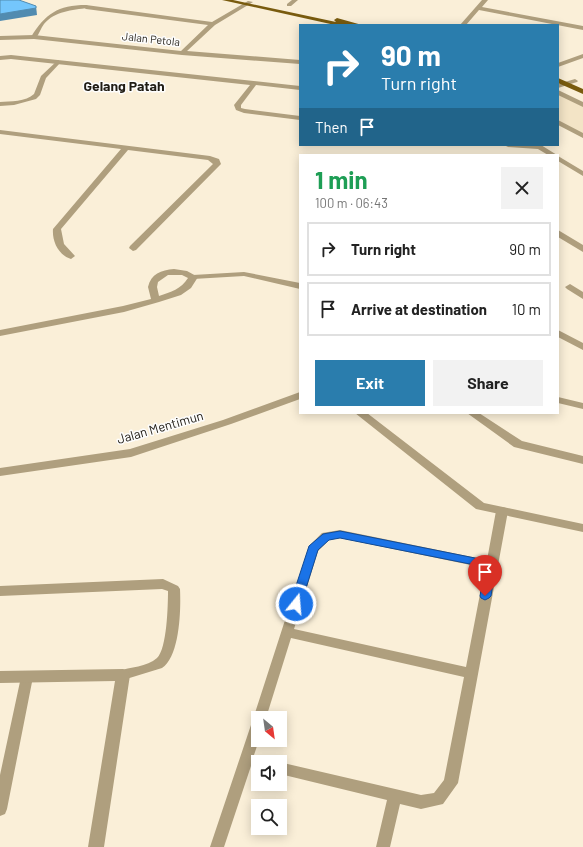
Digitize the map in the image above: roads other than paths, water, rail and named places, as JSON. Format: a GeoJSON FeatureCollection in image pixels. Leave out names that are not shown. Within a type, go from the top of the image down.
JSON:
{"type":"FeatureCollection","features":[{"type":"Feature","properties":{"kind":"main road"},"geometry":{"type":"LineString","coordinates":[[225,0],[245,2],[354,24]]}},
{"type":"Feature","properties":{"kind":"main road"},"geometry":{"type":"LineString","coordinates":[[245,2],[340,24]]}},
{"type":"Feature","properties":{"kind":"main road"},"geometry":{"type":"LineString","coordinates":[[559,74],[583,85]]}},
{"type":"Feature","properties":{"kind":"main road"},"geometry":{"type":"LineString","coordinates":[[559,80],[583,92]]}},
{"type":"Feature","properties":{"kind":"street"},"geometry":{"type":"LineString","coordinates":[[289,5],[295,0]]}},
{"type":"Feature","properties":{"kind":"street"},"geometry":{"type":"LineString","coordinates":[[464,24],[484,0]]}},
{"type":"Feature","properties":{"kind":"street"},"geometry":{"type":"LineString","coordinates":[[182,53],[213,24],[245,2]]}},
{"type":"Feature","properties":{"kind":"street"},"geometry":{"type":"LineString","coordinates":[[86,6],[213,24]]}},
{"type":"Feature","properties":{"kind":"street"},"geometry":{"type":"LineString","coordinates":[[478,8],[582,27]]}},
{"type":"Feature","properties":{"kind":"street","name":"Jalan Petola"},"geometry":{"type":"LineString","coordinates":[[0,38],[34,37],[182,53],[299,62]]}},
{"type":"Feature","properties":{"kind":"street"},"geometry":{"type":"LineString","coordinates":[[559,65],[583,56]]}},
{"type":"Feature","properties":{"kind":"street"},"geometry":{"type":"LineString","coordinates":[[0,58],[11,57],[299,88]]}},
{"type":"Feature","properties":{"kind":"street"},"geometry":{"type":"LineString","coordinates":[[559,86],[575,81]]}},
{"type":"Feature","properties":{"kind":"street"},"geometry":{"type":"LineString","coordinates":[[254,84],[237,105],[238,109],[299,118]]}},
{"type":"Feature","properties":{"kind":"street"},"geometry":{"type":"LineString","coordinates":[[559,93],[583,105]]}},
{"type":"Feature","properties":{"kind":"street"},"geometry":{"type":"LineString","coordinates":[[0,132],[210,158],[218,162],[134,248]]}},
{"type":"Feature","properties":{"kind":"street"},"geometry":{"type":"LineString","coordinates":[[506,147],[540,147],[551,154]]}},
{"type":"Feature","properties":{"kind":"street"},"geometry":{"type":"LineString","coordinates":[[71,256],[61,248],[56,239],[57,229],[126,148]]}},
{"type":"Feature","properties":{"kind":"street"},"geometry":{"type":"LineString","coordinates":[[559,159],[583,174]]}},
{"type":"Feature","properties":{"kind":"street"},"geometry":{"type":"LineString","coordinates":[[559,234],[583,249]]}},
{"type":"Feature","properties":{"kind":"street"},"geometry":{"type":"LineString","coordinates":[[0,333],[117,310],[156,300],[178,293],[188,286],[193,277],[182,272],[170,272],[159,275],[153,282],[152,287],[152,292],[156,300]]}},
{"type":"Feature","properties":{"kind":"street"},"geometry":{"type":"LineString","coordinates":[[570,287],[583,296]]}},
{"type":"Feature","properties":{"kind":"street"},"geometry":{"type":"LineString","coordinates":[[559,334],[583,347]]}},
{"type":"Feature","properties":{"kind":"street","name":"Jalan Mentimun"},"geometry":{"type":"LineString","coordinates":[[0,471],[131,453],[227,422],[299,395]]}},
{"type":"Feature","properties":{"kind":"street"},"geometry":{"type":"LineString","coordinates":[[559,400],[583,406]]}},
{"type":"Feature","properties":{"kind":"street"},"geometry":{"type":"LineString","coordinates":[[361,414],[480,506],[583,528]]}},
{"type":"Feature","properties":{"kind":"street"},"geometry":{"type":"LineString","coordinates":[[473,414],[518,444],[583,460]]}},
{"type":"Feature","properties":{"kind":"street"},"geometry":{"type":"LineString","coordinates":[[0,677],[123,675],[96,847]]}},
{"type":"Feature","properties":{"kind":"lane"},"geometry":{"type":"LineString","coordinates":[[34,37],[43,22],[58,13],[78,6],[86,6]]}},
{"type":"Feature","properties":{"kind":"lane"},"geometry":{"type":"LineString","coordinates":[[0,104],[34,98],[37,95],[43,78],[58,62]]}},
{"type":"Feature","properties":{"kind":"lane"},"geometry":{"type":"LineString","coordinates":[[559,123],[583,136]]}},
{"type":"Feature","properties":{"kind":"lane"},"geometry":{"type":"LineString","coordinates":[[193,277],[244,274],[299,286]]}},
{"type":"Feature","properties":{"kind":"lane"},"geometry":{"type":"LineString","coordinates":[[287,770],[422,802],[438,799],[450,783],[502,511]]}},
{"type":"Feature","properties":{"kind":"lane"},"geometry":{"type":"LineString","coordinates":[[262,711],[313,549],[326,536],[340,534],[491,564]]}},
{"type":"Feature","properties":{"kind":"lane"},"geometry":{"type":"LineString","coordinates":[[0,591],[163,584],[174,589],[175,598],[168,650],[162,661],[148,668],[123,675]]}},
{"type":"Feature","properties":{"kind":"lane"},"geometry":{"type":"LineString","coordinates":[[287,632],[470,673]]}},
{"type":"Feature","properties":{"kind":"lane"},"geometry":{"type":"LineString","coordinates":[[0,809],[27,677]]}},
{"type":"Feature","properties":{"kind":"lane"},"geometry":{"type":"LineString","coordinates":[[217,847],[251,763]]}},
{"type":"Feature","properties":{"kind":"lane"},"geometry":{"type":"LineString","coordinates":[[383,847],[395,796]]}},
{"type":"Feature","properties":{"kind":"district","name":"Gelang Patah"},"geometry":{"type":"Point","coordinates":[124,86]}}]}
